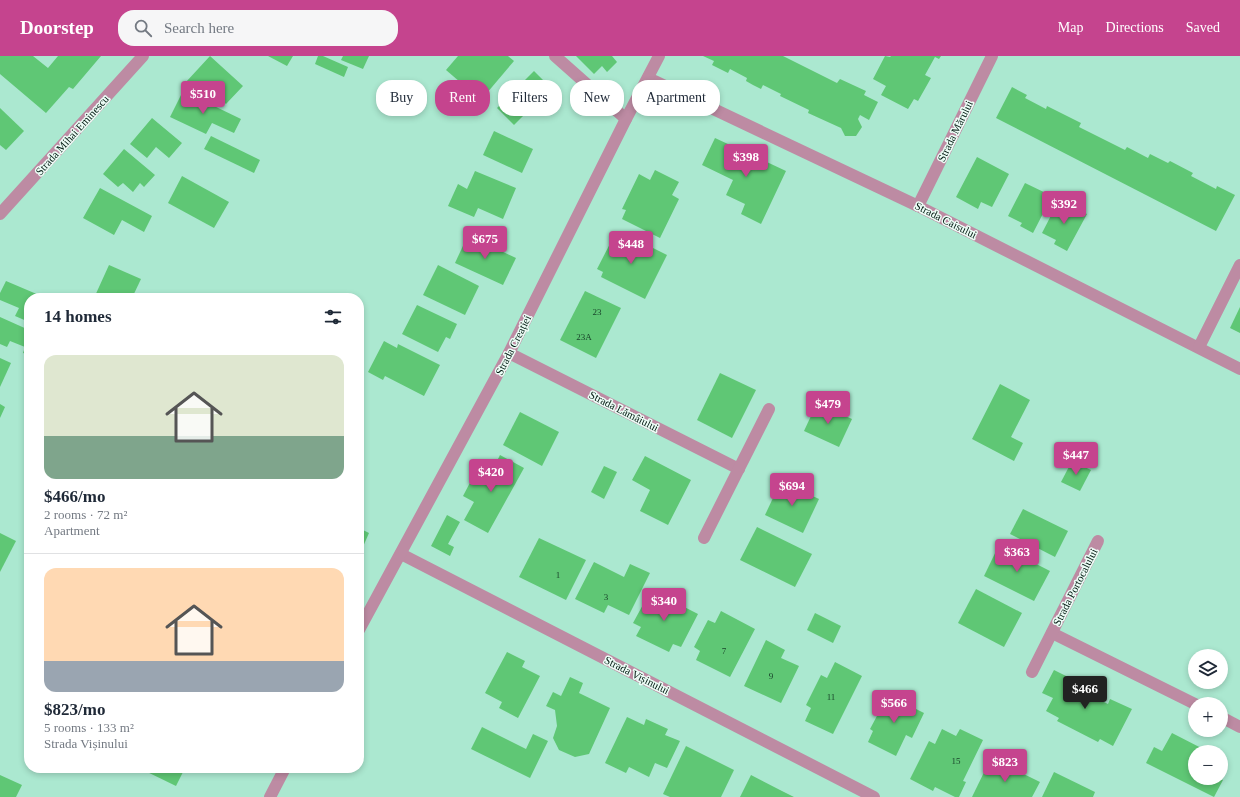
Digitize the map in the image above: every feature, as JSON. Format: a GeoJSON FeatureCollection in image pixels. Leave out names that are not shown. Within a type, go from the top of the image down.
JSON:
{"type":"FeatureCollection","features":[{"type":"Feature","properties":{"kind":"street","name":"Strada Mihai Eminescu"},"geometry":{"type":"LineString","coordinates":[[0,214],[143,56]]}},
{"type":"Feature","properties":{"kind":"street"},"geometry":{"type":"LineString","coordinates":[[555,56],[626,119]]}},
{"type":"Feature","properties":{"kind":"street","name":"Strada Creației"},"geometry":{"type":"LineString","coordinates":[[364,621],[509,353],[626,119],[660,56]]}},
{"type":"Feature","properties":{"kind":"street","name":"Strada Mărului"},"geometry":{"type":"LineString","coordinates":[[918,206],[992,56]]}},
{"type":"Feature","properties":{"kind":"street","name":"Strada Caisului"},"geometry":{"type":"LineString","coordinates":[[648,78],[918,206],[1240,369]]}},
{"type":"Feature","properties":{"kind":"street"},"geometry":{"type":"LineString","coordinates":[[1199,347],[1240,265]]}},
{"type":"Feature","properties":{"kind":"street","name":"Strada Lămâiului"},"geometry":{"type":"LineString","coordinates":[[509,353],[739,469]]}},
{"type":"Feature","properties":{"kind":"street"},"geometry":{"type":"LineString","coordinates":[[704,538],[770,409]]}},
{"type":"Feature","properties":{"kind":"street","name":"Strada Portocalului"},"geometry":{"type":"LineString","coordinates":[[1032,672],[1098,541]]}},
{"type":"Feature","properties":{"kind":"street","name":"Strada Vișinului"},"geometry":{"type":"LineString","coordinates":[[401,554],[874,797]]}},
{"type":"Feature","properties":{"kind":"street","name":"Strada Portocalului"},"geometry":{"type":"LineString","coordinates":[[1052,633],[1188,701]]}},
{"type":"Feature","properties":{"kind":"street"},"geometry":{"type":"LineString","coordinates":[[1228,721],[1240,727]]}},
{"type":"Feature","properties":{"kind":"street"},"geometry":{"type":"LineString","coordinates":[[270,797],[282,773]]}},
{"type":"Feature","properties":{"kind":"building"},"geometry":{"type":"Polygon","coordinates":[[[0,56],[33,56],[48,68],[58,56],[101,56],[73,89],[69,87],[46,113],[0,74],[0,56]]]}},
{"type":"Feature","properties":{"kind":"building"},"geometry":{"type":"Polygon","coordinates":[[[210,56],[243,86],[226,104],[211,90],[204,98],[186,82],[210,56]]]}},
{"type":"Feature","properties":{"kind":"building"},"geometry":{"type":"Polygon","coordinates":[[[268,56],[293,56],[287,66],[268,56]]]}},
{"type":"Feature","properties":{"kind":"building"},"geometry":{"type":"Polygon","coordinates":[[[318,56],[323,56],[348,67],[344,77],[315,64],[318,56]]]}},
{"type":"Feature","properties":{"kind":"building"},"geometry":{"type":"Polygon","coordinates":[[[343,56],[369,56],[363,69],[341,60],[343,56]]]}},
{"type":"Feature","properties":{"kind":"building"},"geometry":{"type":"Polygon","coordinates":[[[458,56],[508,56],[514,61],[490,89],[490,80],[458,80],[446,70],[458,56]]]}},
{"type":"Feature","properties":{"kind":"building"},"geometry":{"type":"Polygon","coordinates":[[[576,56],[612,56],[617,62],[607,72],[602,66],[594,74],[576,56]]]}},
{"type":"Feature","properties":{"kind":"building"},"geometry":{"type":"Polygon","coordinates":[[[703,56],[783,56],[837,83],[840,79],[866,91],[864,95],[878,102],[869,120],[860,115],[858,119],[862,127],[856,136],[845,136],[841,128],[808,113],[809,110],[780,96],[781,94],[763,85],[761,89],[746,81],[747,78],[730,69],[728,73],[712,65],[714,61],[703,56]]]}},
{"type":"Feature","properties":{"kind":"building"},"geometry":{"type":"Polygon","coordinates":[[[885,56],[941,56],[939,59],[935,57],[925,75],[931,78],[918,101],[914,99],[908,109],[881,95],[886,86],[873,79],[885,56]]]}},
{"type":"Feature","properties":{"kind":"building"},"geometry":{"type":"Polygon","coordinates":[[[534,71],[543,80],[525,80],[534,71]]]}},
{"type":"Feature","properties":{"kind":"building"},"geometry":{"type":"Polygon","coordinates":[[[1012,87],[1027,95],[1025,98],[1046,109],[1047,106],[1081,123],[1079,127],[1125,150],[1127,147],[1148,158],[1150,154],[1168,163],[1170,161],[1193,173],[1191,176],[1216,189],[1217,186],[1235,195],[1216,231],[996,118],[1012,87]]]}},
{"type":"Feature","properties":{"kind":"building"},"geometry":{"type":"Polygon","coordinates":[[[183,91],[241,119],[234,133],[212,123],[206,134],[170,117],[183,91]]]}},
{"type":"Feature","properties":{"kind":"building"},"geometry":{"type":"Polygon","coordinates":[[[0,108],[24,131],[6,150],[0,145],[0,108]]]}},
{"type":"Feature","properties":{"kind":"building"},"geometry":{"type":"Polygon","coordinates":[[[505,116],[523,116],[514,125],[505,116]]]}},
{"type":"Feature","properties":{"kind":"building"},"geometry":{"type":"Polygon","coordinates":[[[152,118],[182,143],[169,158],[156,147],[147,158],[130,144],[152,118]]]}},
{"type":"Feature","properties":{"kind":"building"},"geometry":{"type":"Polygon","coordinates":[[[494,131],[533,149],[522,173],[483,155],[494,131]]]}},
{"type":"Feature","properties":{"kind":"building"},"geometry":{"type":"Polygon","coordinates":[[[211,136],[260,160],[254,173],[204,149],[211,136]]]}},
{"type":"Feature","properties":{"kind":"building"},"geometry":{"type":"Polygon","coordinates":[[[715,138],[786,171],[761,224],[741,214],[745,204],[726,195],[733,180],[702,165],[715,138]]]}},
{"type":"Feature","properties":{"kind":"building"},"geometry":{"type":"Polygon","coordinates":[[[124,149],[155,175],[144,187],[140,183],[133,192],[123,183],[118,187],[103,174],[124,149]]]}},
{"type":"Feature","properties":{"kind":"building"},"geometry":{"type":"Polygon","coordinates":[[[977,157],[1009,174],[992,207],[981,202],[978,209],[956,197],[977,157]]]}},
{"type":"Feature","properties":{"kind":"building"},"geometry":{"type":"Polygon","coordinates":[[[655,170],[679,182],[672,195],[679,199],[660,238],[622,219],[626,210],[622,209],[639,174],[650,180],[655,170]]]}},
{"type":"Feature","properties":{"kind":"building"},"geometry":{"type":"Polygon","coordinates":[[[475,171],[516,188],[503,219],[478,208],[474,217],[448,206],[458,184],[467,189],[475,171]]]}},
{"type":"Feature","properties":{"kind":"building"},"geometry":{"type":"Polygon","coordinates":[[[182,176],[229,202],[214,228],[168,203],[182,176]]]}},
{"type":"Feature","properties":{"kind":"building"},"geometry":{"type":"Polygon","coordinates":[[[1025,183],[1052,196],[1033,233],[1020,226],[1022,223],[1008,216],[1025,183]]]}},
{"type":"Feature","properties":{"kind":"building"},"geometry":{"type":"Polygon","coordinates":[[[100,188],[152,216],[144,232],[122,220],[114,235],[83,218],[100,188]]]}},
{"type":"Feature","properties":{"kind":"building"},"geometry":{"type":"Polygon","coordinates":[[[1059,200],[1087,214],[1067,251],[1054,244],[1056,240],[1042,233],[1059,200]]]}},
{"type":"Feature","properties":{"kind":"building"},"geometry":{"type":"Polygon","coordinates":[[[623,233],[667,255],[645,299],[601,277],[603,272],[597,269],[615,234],[621,238],[623,233]]]}},
{"type":"Feature","properties":{"kind":"building"},"geometry":{"type":"Polygon","coordinates":[[[468,235],[516,258],[503,285],[455,263],[468,235]]]}},
{"type":"Feature","properties":{"kind":"building"},"geometry":{"type":"Polygon","coordinates":[[[109,265],[141,279],[134,293],[96,293],[109,265]]]}},
{"type":"Feature","properties":{"kind":"building"},"geometry":{"type":"Polygon","coordinates":[[[438,265],[479,286],[465,315],[423,295],[438,265]]]}},
{"type":"Feature","properties":{"kind":"building"},"geometry":{"type":"Polygon","coordinates":[[[6,281],[34,293],[24,293],[24,320],[15,316],[19,308],[0,300],[0,293],[6,281]]]}},
{"type":"Feature","properties":{"kind":"building"},"geometry":{"type":"Polygon","coordinates":[[[585,291],[621,308],[596,358],[560,340],[585,291]]]}},
{"type":"Feature","properties":{"kind":"building"},"geometry":{"type":"Polygon","coordinates":[[[417,305],[457,324],[450,339],[446,337],[438,352],[402,334],[417,305]]]}},
{"type":"Feature","properties":{"kind":"building"},"geometry":{"type":"Polygon","coordinates":[[[1240,307],[1240,333],[1230,328],[1240,307]]]}},
{"type":"Feature","properties":{"kind":"building"},"geometry":{"type":"Polygon","coordinates":[[[0,317],[24,328],[24,347],[10,341],[7,347],[0,344],[0,317]]]}},
{"type":"Feature","properties":{"kind":"building"},"geometry":{"type":"Polygon","coordinates":[[[384,341],[397,348],[398,344],[440,365],[424,396],[385,376],[383,380],[368,372],[384,341]]]}},
{"type":"Feature","properties":{"kind":"building"},"geometry":{"type":"Polygon","coordinates":[[[0,358],[11,363],[0,387],[0,358]]]}},
{"type":"Feature","properties":{"kind":"building"},"geometry":{"type":"Polygon","coordinates":[[[720,373],[756,390],[732,438],[697,420],[720,373]]]}},
{"type":"Feature","properties":{"kind":"building"},"geometry":{"type":"Polygon","coordinates":[[[1000,384],[1030,400],[1011,437],[1023,443],[1014,461],[972,439],[1000,384]]]}},
{"type":"Feature","properties":{"kind":"building"},"geometry":{"type":"Polygon","coordinates":[[[817,403],[852,419],[839,447],[804,431],[817,403]]]}},
{"type":"Feature","properties":{"kind":"building"},"geometry":{"type":"Polygon","coordinates":[[[0,404],[5,407],[0,418],[0,404]]]}},
{"type":"Feature","properties":{"kind":"building"},"geometry":{"type":"Polygon","coordinates":[[[520,412],[559,432],[542,466],[503,445],[520,412]]]}},
{"type":"Feature","properties":{"kind":"building"},"geometry":{"type":"Polygon","coordinates":[[[500,455],[524,468],[488,533],[464,520],[474,502],[463,496],[474,475],[481,478],[487,466],[493,469],[500,455]]]}},
{"type":"Feature","properties":{"kind":"building"},"geometry":{"type":"Polygon","coordinates":[[[645,456],[691,480],[668,525],[640,511],[650,490],[632,480],[645,456]]]}},
{"type":"Feature","properties":{"kind":"building"},"geometry":{"type":"Polygon","coordinates":[[[1072,461],[1091,470],[1080,491],[1061,482],[1072,461]]]}},
{"type":"Feature","properties":{"kind":"building"},"geometry":{"type":"Polygon","coordinates":[[[604,466],[617,472],[604,499],[591,492],[604,466]]]}},
{"type":"Feature","properties":{"kind":"building"},"geometry":{"type":"Polygon","coordinates":[[[781,481],[819,499],[803,533],[765,515],[781,481]]]}},
{"type":"Feature","properties":{"kind":"building"},"geometry":{"type":"Polygon","coordinates":[[[1023,509],[1068,531],[1055,557],[1010,534],[1023,509]]]}},
{"type":"Feature","properties":{"kind":"building"},"geometry":{"type":"Polygon","coordinates":[[[447,515],[460,522],[448,544],[454,547],[450,556],[431,546],[447,515]]]}},
{"type":"Feature","properties":{"kind":"building"},"geometry":{"type":"Polygon","coordinates":[[[757,527],[812,554],[795,587],[740,560],[757,527]]]}},
{"type":"Feature","properties":{"kind":"building"},"geometry":{"type":"Polygon","coordinates":[[[364,530],[369,533],[364,544],[364,530]]]}},
{"type":"Feature","properties":{"kind":"building"},"geometry":{"type":"Polygon","coordinates":[[[0,533],[16,541],[0,572],[0,533]]]}},
{"type":"Feature","properties":{"kind":"building"},"geometry":{"type":"Polygon","coordinates":[[[539,538],[586,560],[566,600],[519,577],[539,538]]]}},
{"type":"Feature","properties":{"kind":"building"},"geometry":{"type":"Polygon","coordinates":[[[999,545],[1050,571],[1034,601],[984,576],[999,545]]]}},
{"type":"Feature","properties":{"kind":"building"},"geometry":{"type":"Polygon","coordinates":[[[594,562],[624,577],[630,564],[650,573],[629,615],[608,605],[604,613],[575,599],[594,562]]]}},
{"type":"Feature","properties":{"kind":"building"},"geometry":{"type":"Polygon","coordinates":[[[976,589],[1022,613],[1004,647],[958,623],[976,589]]]}},
{"type":"Feature","properties":{"kind":"building"},"geometry":{"type":"Polygon","coordinates":[[[651,590],[698,614],[681,647],[673,644],[669,652],[636,636],[641,627],[633,623],[651,590]]]}},
{"type":"Feature","properties":{"kind":"building"},"geometry":{"type":"Polygon","coordinates":[[[721,611],[755,629],[730,677],[696,660],[700,651],[694,647],[708,620],[715,623],[721,611]]]}},
{"type":"Feature","properties":{"kind":"building"},"geometry":{"type":"Polygon","coordinates":[[[815,613],[841,626],[833,643],[807,630],[815,613]]]}},
{"type":"Feature","properties":{"kind":"building"},"geometry":{"type":"Polygon","coordinates":[[[766,640],[785,650],[781,658],[799,666],[781,703],[744,686],[766,640]]]}},
{"type":"Feature","properties":{"kind":"building"},"geometry":{"type":"Polygon","coordinates":[[[507,652],[525,661],[522,667],[540,676],[518,718],[499,708],[502,702],[485,693],[507,652]]]}},
{"type":"Feature","properties":{"kind":"building"},"geometry":{"type":"Polygon","coordinates":[[[835,662],[862,676],[833,734],[805,721],[811,708],[806,705],[821,675],[827,678],[835,662]]]}},
{"type":"Feature","properties":{"kind":"building"},"geometry":{"type":"Polygon","coordinates":[[[1054,670],[1086,686],[1083,692],[1108,704],[1110,699],[1132,709],[1113,746],[1100,739],[1098,742],[1057,721],[1059,718],[1046,711],[1053,698],[1042,693],[1054,670]]]}},
{"type":"Feature","properties":{"kind":"building"},"geometry":{"type":"Polygon","coordinates":[[[570,677],[583,683],[579,693],[610,708],[589,754],[575,757],[559,750],[553,738],[557,726],[555,710],[546,706],[553,692],[561,696],[570,677]]]}},
{"type":"Feature","properties":{"kind":"building"},"geometry":{"type":"Polygon","coordinates":[[[884,693],[924,713],[912,738],[906,735],[896,756],[868,742],[873,731],[870,729],[878,714],[874,712],[884,693]]]}},
{"type":"Feature","properties":{"kind":"building"},"geometry":{"type":"Polygon","coordinates":[[[627,717],[644,725],[646,719],[668,729],[665,735],[680,741],[667,768],[655,763],[649,777],[629,767],[626,773],[605,763],[627,717]]]}},
{"type":"Feature","properties":{"kind":"building"},"geometry":{"type":"Polygon","coordinates":[[[482,727],[526,749],[533,734],[548,741],[530,778],[471,749],[482,727]]]}},
{"type":"Feature","properties":{"kind":"building"},"geometry":{"type":"Polygon","coordinates":[[[942,729],[956,736],[960,729],[983,740],[963,781],[966,782],[959,797],[955,797],[935,787],[933,791],[910,779],[929,741],[935,744],[942,729]]]}},
{"type":"Feature","properties":{"kind":"building"},"geometry":{"type":"Polygon","coordinates":[[[1172,733],[1195,745],[1188,745],[1188,784],[1146,763],[1154,747],[1162,751],[1172,733]]]}},
{"type":"Feature","properties":{"kind":"building"},"geometry":{"type":"Polygon","coordinates":[[[686,746],[734,770],[721,797],[670,797],[663,794],[686,746]]]}},
{"type":"Feature","properties":{"kind":"building"},"geometry":{"type":"Polygon","coordinates":[[[991,758],[1040,782],[1032,797],[972,797],[991,758]]]}},
{"type":"Feature","properties":{"kind":"building"},"geometry":{"type":"Polygon","coordinates":[[[1054,772],[1095,792],[1093,797],[1042,797],[1054,772]]]}},
{"type":"Feature","properties":{"kind":"building"},"geometry":{"type":"Polygon","coordinates":[[[149,773],[182,773],[176,786],[149,773]]]}},
{"type":"Feature","properties":{"kind":"building"},"geometry":{"type":"Polygon","coordinates":[[[0,775],[22,785],[16,797],[0,797],[0,775]]]}},
{"type":"Feature","properties":{"kind":"building"},"geometry":{"type":"Polygon","coordinates":[[[751,775],[780,790],[794,797],[740,797],[751,775]]]}},
{"type":"Feature","properties":{"kind":"building"},"geometry":{"type":"Polygon","coordinates":[[[1190,785],[1220,785],[1214,797],[1190,785]]]}}]}
